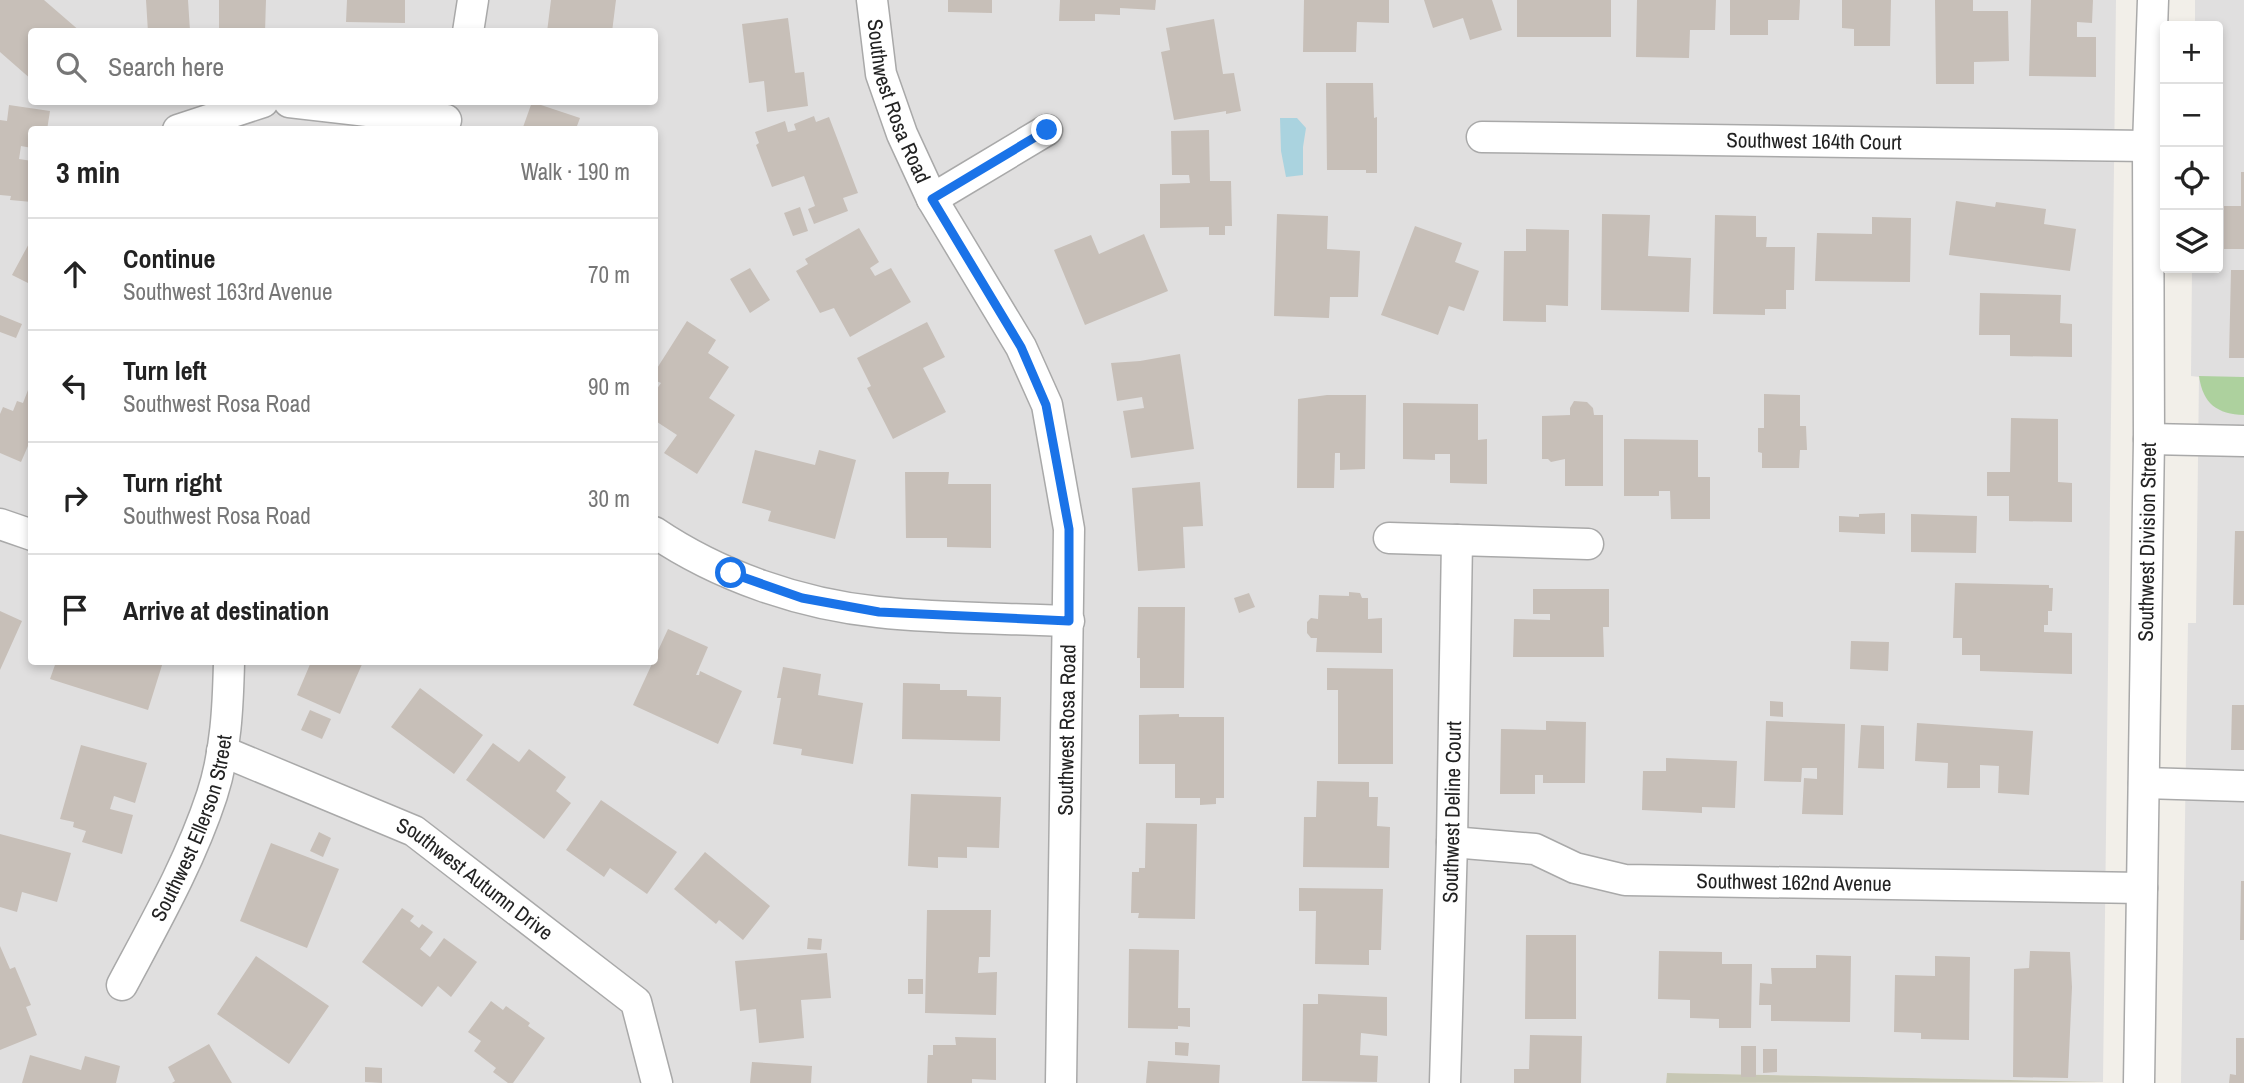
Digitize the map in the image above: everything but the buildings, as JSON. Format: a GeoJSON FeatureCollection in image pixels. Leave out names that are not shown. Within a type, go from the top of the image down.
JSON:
{"type":"FeatureCollection","features":[{"type":"Feature","properties":{"kind":"street"},"geometry":{"type":"LineString","coordinates":[[468,28],[472,0]]}},
{"type":"Feature","properties":{"kind":"street","name":"Southwest Rosa Road"},"geometry":{"type":"LineString","coordinates":[[872,0],[881,75],[902,134],[932,199],[1021,347],[1046,405],[1069,529],[1061,1083]]}},
{"type":"Feature","properties":{"kind":"street","name":"Southwest Division Street"},"geometry":{"type":"LineString","coordinates":[[2139,1083],[2150,439],[2148,146],[2153,0]]}},
{"type":"Feature","properties":{"kind":"street"},"geometry":{"type":"LineString","coordinates":[[190,126],[254,105]]}},
{"type":"Feature","properties":{"kind":"street"},"geometry":{"type":"LineString","coordinates":[[320,105],[446,117]]}},
{"type":"Feature","properties":{"kind":"street","name":"Southwest Rosa Road"},"geometry":{"type":"LineString","coordinates":[[932,199],[1047,130]]}},
{"type":"Feature","properties":{"kind":"street","name":"Southwest 164th Court"},"geometry":{"type":"LineString","coordinates":[[1482,137],[2148,146]]}},
{"type":"Feature","properties":{"kind":"street"},"geometry":{"type":"LineString","coordinates":[[2150,439],[2244,441]]}},
{"type":"Feature","properties":{"kind":"street"},"geometry":{"type":"LineString","coordinates":[[0,524],[28,534]]}},
{"type":"Feature","properties":{"kind":"street"},"geometry":{"type":"LineString","coordinates":[[658,534],[694,556],[731,573],[802,598],[842,607],[879,612],[1069,621]]}},
{"type":"Feature","properties":{"kind":"street"},"geometry":{"type":"LineString","coordinates":[[1389,538],[1588,544]]}},
{"type":"Feature","properties":{"kind":"street","name":"Southwest Deline Court"},"geometry":{"type":"LineString","coordinates":[[1445,1083],[1457,540]]}},
{"type":"Feature","properties":{"kind":"street","name":"Southwest Ellerson Street"},"geometry":{"type":"LineString","coordinates":[[122,985],[184,870],[213,793],[228,706],[229,665]]}},
{"type":"Feature","properties":{"kind":"street","name":"Southwest Autumn Drive"},"geometry":{"type":"LineString","coordinates":[[222,751],[414,831],[636,1002],[657,1083]]}},
{"type":"Feature","properties":{"kind":"street"},"geometry":{"type":"LineString","coordinates":[[2144,783],[2244,786]]}},
{"type":"Feature","properties":{"kind":"street","name":"Southwest 162nd Avenue"},"geometry":{"type":"LineString","coordinates":[[1452,842],[1535,849],[1576,869],[1625,880],[2142,888]]}},
{"type":"Feature","properties":{"kind":"shaded area"},"geometry":{"type":"Polygon","coordinates":[[[0,0],[2116,0],[2103,1082],[1667,1073],[1666,1083],[0,1083],[0,0]]]}},
{"type":"Feature","properties":{"kind":"shaded area"},"geometry":{"type":"Polygon","coordinates":[[[2195,0],[2244,0],[2244,1083],[2181,1083],[2188,623],[2196,623],[2199,377],[2191,376],[2192,273],[2223,273],[2223,21],[2195,21],[2195,0]]]}},
{"type":"Feature","properties":{"kind":"shaded area"},"geometry":{"type":"Polygon","coordinates":[[[1667,1073],[2103,1082],[1666,1083],[1667,1073]]]}},
{"type":"Feature","properties":{"kind":"green space"},"geometry":{"type":"Polygon","coordinates":[[[2199,376],[2244,377],[2244,415],[2219,410],[2213,406],[2204,394],[2199,376]]]}},
{"type":"Feature","properties":{"kind":"water"},"geometry":{"type":"Polygon","coordinates":[[[1280,118],[1297,118],[1306,128],[1303,175],[1286,177],[1281,151],[1280,118]]]}},
{"type":"Feature","properties":{"kind":"route"},"geometry":{"type":"LineString","coordinates":[[731,573],[802,598],[842,607],[879,612],[1069,621],[1069,529],[1046,405],[1021,347],[932,199],[1047,130]]}}]}
